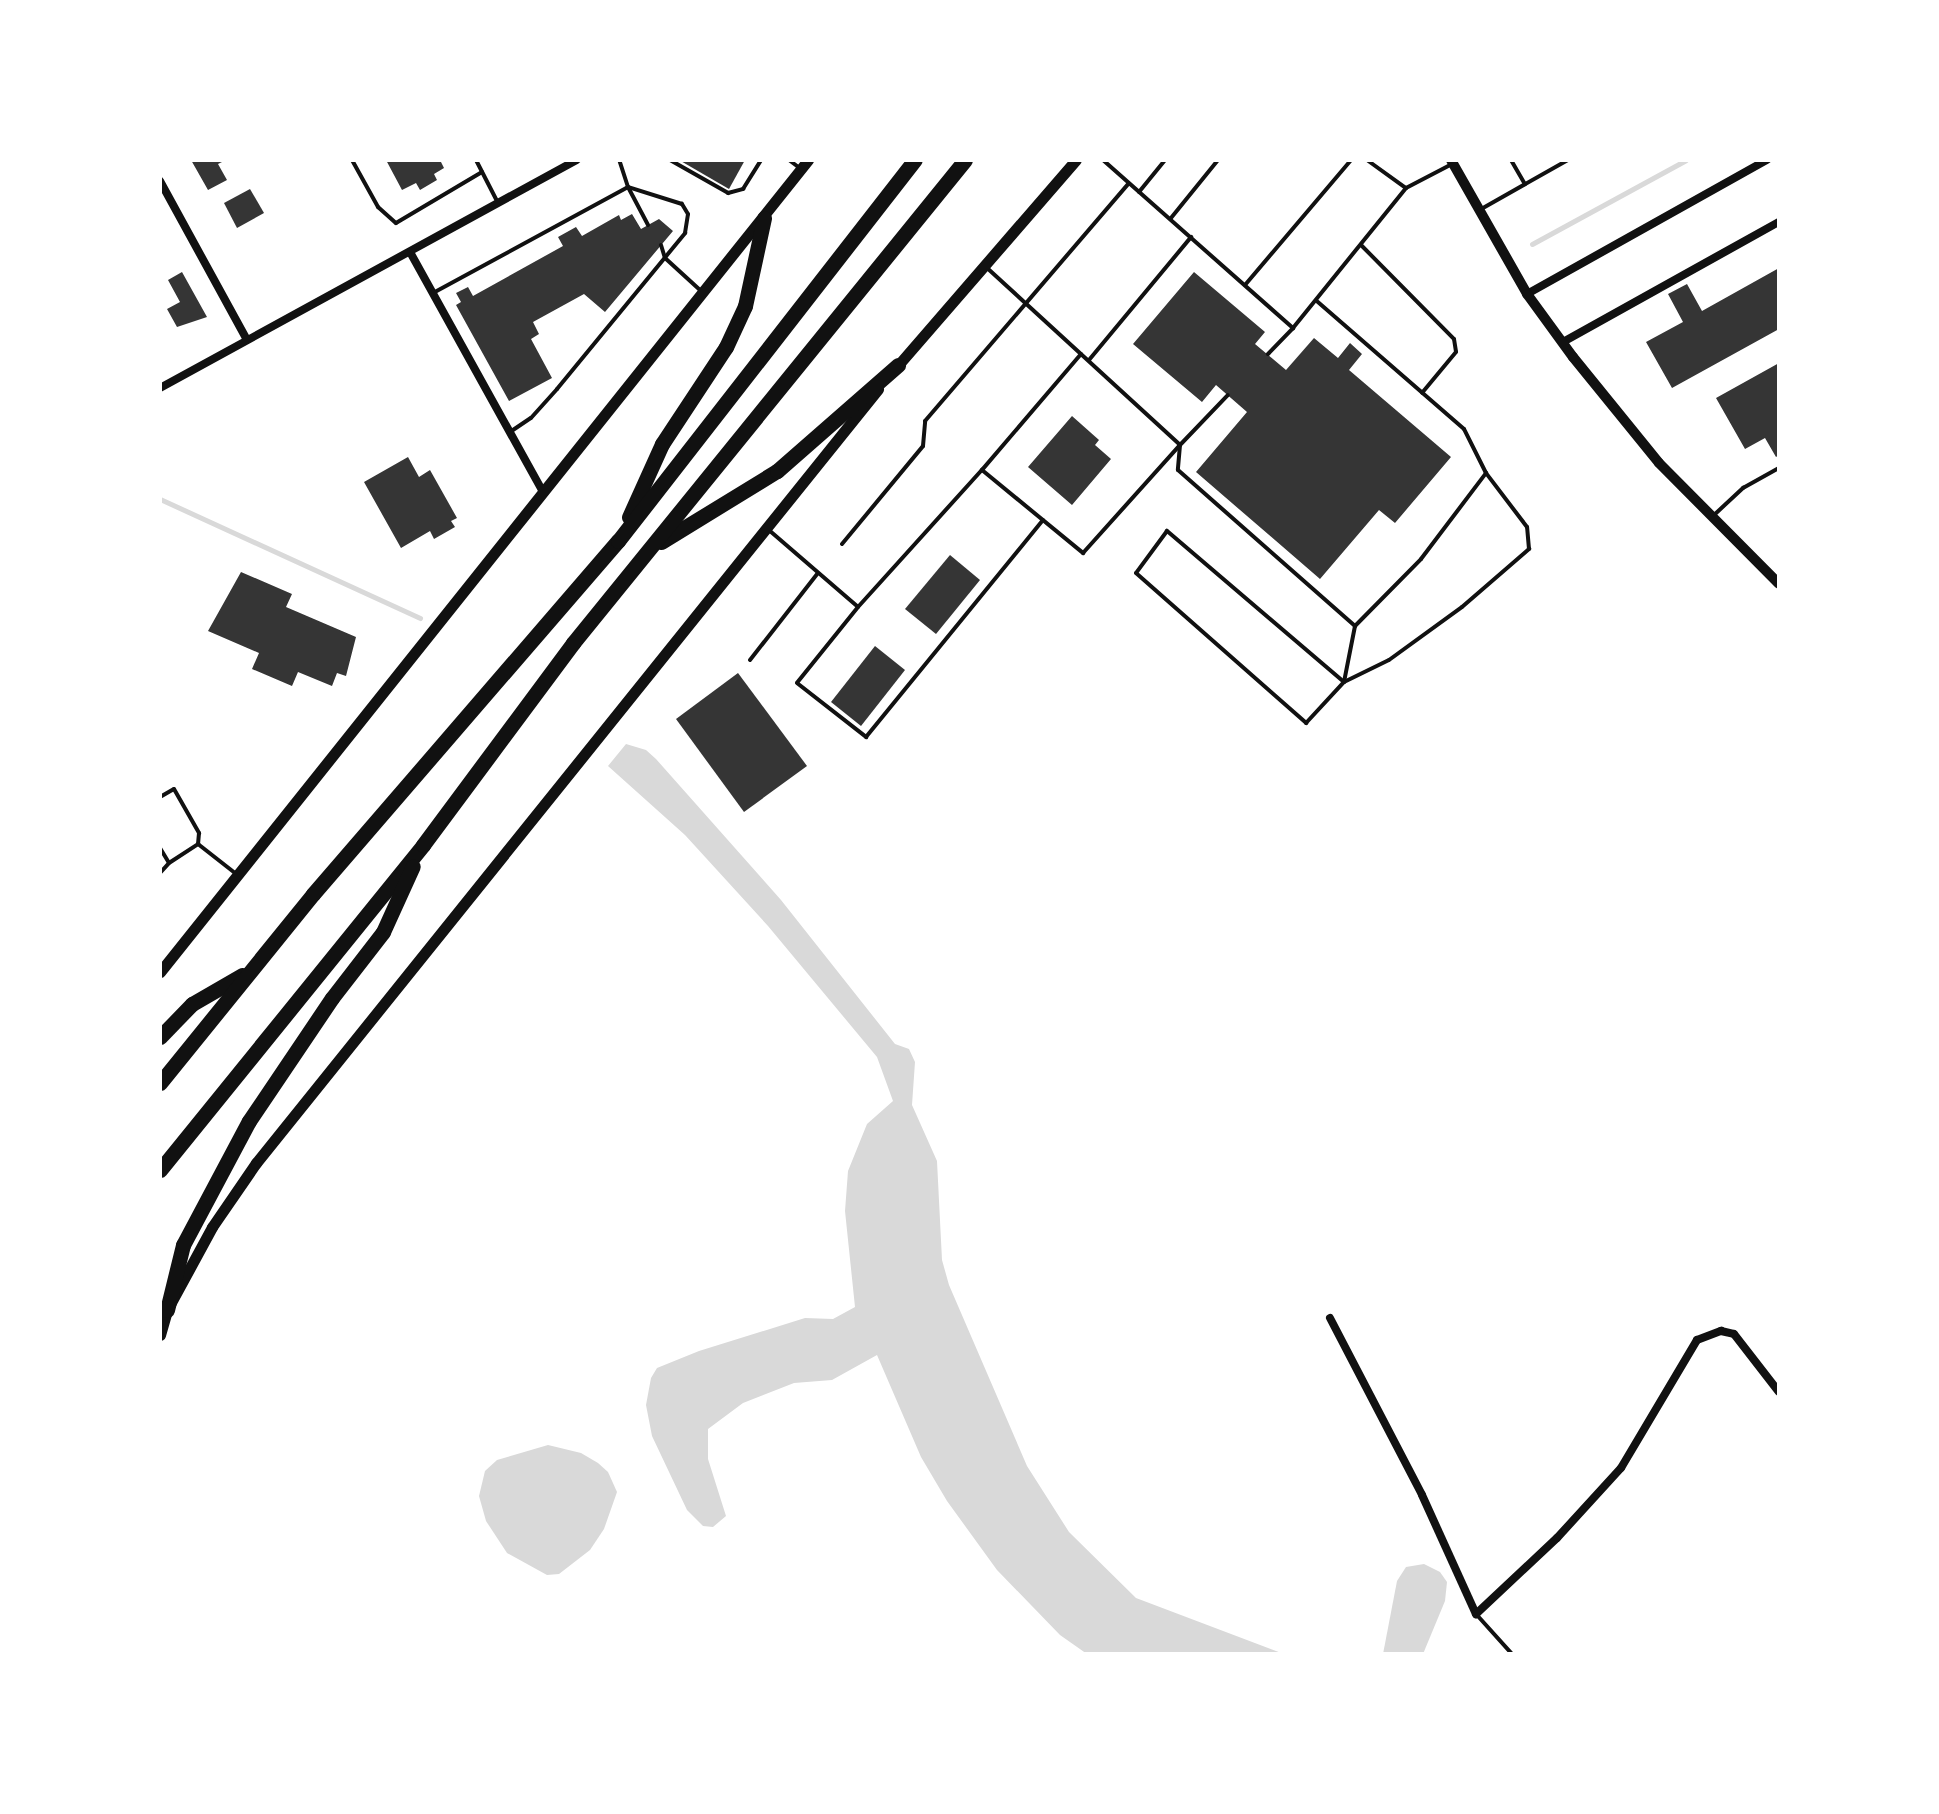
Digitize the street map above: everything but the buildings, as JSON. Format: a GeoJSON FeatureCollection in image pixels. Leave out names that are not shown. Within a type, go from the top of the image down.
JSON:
{"type":"FeatureCollection","features":[{"type":"Feature","properties":{"kind":"highway"},"geometry":{"type":"LineString","coordinates":[[160,1083],[249,971],[618,540],[915,160]]}},
{"type":"Feature","properties":{"kind":"highway"},"geometry":{"type":"LineString","coordinates":[[160,1170],[423,845],[648,550],[965,160]]}},
{"type":"Feature","properties":{"kind":"highway"},"geometry":{"type":"LineString","coordinates":[[618,540],[662,444],[726,347],[745,306],[764,218]]}},
{"type":"Feature","properties":{"kind":"highway"},"geometry":{"type":"LineString","coordinates":[[648,550],[777,471],[898,364]]}},
{"type":"Feature","properties":{"kind":"highway"},"geometry":{"type":"LineString","coordinates":[[167,1310],[183,1245],[249,1121],[332,998],[383,932],[423,845]]}},
{"type":"Feature","properties":{"kind":"highway"},"geometry":{"type":"LineString","coordinates":[[160,1038],[192,1004],[249,971]]}},
{"type":"Feature","properties":{"kind":"main road"},"geometry":{"type":"LineString","coordinates":[[160,1335],[167,1310],[212,1227],[256,1164],[898,364],[1076,160]]}},
{"type":"Feature","properties":{"kind":"main road"},"geometry":{"type":"LineString","coordinates":[[160,972],[804,164]]}},
{"type":"Feature","properties":{"kind":"street"},"geometry":{"type":"LineString","coordinates":[[160,388],[577,160]]}},
{"type":"Feature","properties":{"kind":"street"},"geometry":{"type":"LineString","coordinates":[[1528,294],[1767,160]]}},
{"type":"Feature","properties":{"kind":"street"},"geometry":{"type":"LineString","coordinates":[[1452,162],[1528,294],[1563,342],[1658,463],[1779,584]]}},
{"type":"Feature","properties":{"kind":"street"},"geometry":{"type":"LineString","coordinates":[[160,180],[247,340]]}},
{"type":"Feature","properties":{"kind":"street"},"geometry":{"type":"LineString","coordinates":[[1563,342],[1779,222]]}},
{"type":"Feature","properties":{"kind":"street"},"geometry":{"type":"LineString","coordinates":[[410,252],[544,492]]}},
{"type":"Feature","properties":{"kind":"street"},"geometry":{"type":"LineString","coordinates":[[1330,1318],[1422,1494],[1476,1614],[1557,1538],[1621,1468],[1697,1340],[1721,1330],[1734,1334],[1779,1392]]}},
{"type":"Feature","properties":{"kind":"lane"},"geometry":{"type":"LineString","coordinates":[[352,160],[378,207],[396,223],[482,172]]}},
{"type":"Feature","properties":{"kind":"lane"},"geometry":{"type":"LineString","coordinates":[[476,160],[498,203]]}},
{"type":"Feature","properties":{"kind":"lane"},"geometry":{"type":"LineString","coordinates":[[619,160],[648,225]]}},
{"type":"Feature","properties":{"kind":"lane"},"geometry":{"type":"LineString","coordinates":[[670,160],[728,193],[743,189],[761,160]]}},
{"type":"Feature","properties":{"kind":"lane"},"geometry":{"type":"LineString","coordinates":[[789,160],[804,164]]}},
{"type":"Feature","properties":{"kind":"lane"},"geometry":{"type":"LineString","coordinates":[[1103,160],[1293,328]]}},
{"type":"Feature","properties":{"kind":"lane"},"geometry":{"type":"LineString","coordinates":[[1139,192],[1165,160]]}},
{"type":"Feature","properties":{"kind":"lane"},"geometry":{"type":"LineString","coordinates":[[1171,218],[1218,160]]}},
{"type":"Feature","properties":{"kind":"lane"},"geometry":{"type":"LineString","coordinates":[[1246,285],[1351,160]]}},
{"type":"Feature","properties":{"kind":"lane"},"geometry":{"type":"LineString","coordinates":[[1367,160],[1406,188]]}},
{"type":"Feature","properties":{"kind":"lane"},"geometry":{"type":"LineString","coordinates":[[1511,160],[1525,184]]}},
{"type":"Feature","properties":{"kind":"lane"},"geometry":{"type":"LineString","coordinates":[[1479,210],[1568,160]]}},
{"type":"Feature","properties":{"kind":"lane"},"geometry":{"type":"LineString","coordinates":[[1268,354],[1318,302],[1406,188],[1452,162]]}},
{"type":"Feature","properties":{"kind":"lane"},"geometry":{"type":"LineString","coordinates":[[842,544],[923,446],[925,421],[1129,183]]}},
{"type":"Feature","properties":{"kind":"lane"},"geometry":{"type":"LineString","coordinates":[[433,294],[628,187],[682,204],[688,214],[685,233],[665,258],[558,389],[531,418],[510,432]]}},
{"type":"Feature","properties":{"kind":"lane"},"geometry":{"type":"LineString","coordinates":[[1088,361],[1191,237]]}},
{"type":"Feature","properties":{"kind":"lane"},"geometry":{"type":"LineString","coordinates":[[661,245],[665,258],[704,293]]}},
{"type":"Feature","properties":{"kind":"lane"},"geometry":{"type":"LineString","coordinates":[[1362,246],[1454,339],[1456,352],[1422,393]]}},
{"type":"Feature","properties":{"kind":"lane"},"geometry":{"type":"LineString","coordinates":[[982,264],[1180,445]]}},
{"type":"Feature","properties":{"kind":"lane"},"geometry":{"type":"LineString","coordinates":[[1318,302],[1464,430],[1486,473],[1527,527],[1528,549],[1462,608],[1389,660],[1344,682],[1306,724],[1136,572],[1167,531],[1344,682]]}},
{"type":"Feature","properties":{"kind":"lane"},"geometry":{"type":"LineString","coordinates":[[1043,520],[866,737],[798,684],[858,607],[1081,354]]}},
{"type":"Feature","properties":{"kind":"lane"},"geometry":{"type":"LineString","coordinates":[[982,470],[1083,554],[1228,395]]}},
{"type":"Feature","properties":{"kind":"lane"},"geometry":{"type":"LineString","coordinates":[[1180,445],[1178,470],[1355,626]]}},
{"type":"Feature","properties":{"kind":"lane"},"geometry":{"type":"LineString","coordinates":[[1710,518],[1742,488],[1779,468]]}},
{"type":"Feature","properties":{"kind":"lane"},"geometry":{"type":"LineString","coordinates":[[1344,682],[1355,626],[1422,559],[1486,473]]}},
{"type":"Feature","properties":{"kind":"lane"},"geometry":{"type":"LineString","coordinates":[[766,528],[858,607]]}},
{"type":"Feature","properties":{"kind":"lane"},"geometry":{"type":"LineString","coordinates":[[750,660],[818,572]]}},
{"type":"Feature","properties":{"kind":"lane"},"geometry":{"type":"LineString","coordinates":[[160,797],[174,789],[199,833],[198,844]]}},
{"type":"Feature","properties":{"kind":"lane"},"geometry":{"type":"LineString","coordinates":[[198,844],[239,876]]}},
{"type":"Feature","properties":{"kind":"lane"},"geometry":{"type":"LineString","coordinates":[[160,874],[168,863],[198,844]]}},
{"type":"Feature","properties":{"kind":"lane"},"geometry":{"type":"LineString","coordinates":[[160,848],[168,863]]}},
{"type":"Feature","properties":{"kind":"lane"},"geometry":{"type":"LineString","coordinates":[[1476,1614],[1512,1654]]}},
{"type":"Feature","properties":{"kind":"shaded area"},"geometry":{"type":"Polygon","coordinates":[[[626,744],[646,750],[656,759],[781,900],[895,1044],[909,1049],[915,1062],[912,1105],[937,1161],[942,1260],[949,1285],[1027,1466],[1069,1532],[1136,1598],[1284,1654],[1087,1654],[1060,1635],[997,1570],[947,1501],[921,1457],[877,1355],[832,1380],[794,1383],[743,1403],[708,1429],[708,1459],[726,1516],[713,1527],[703,1526],[687,1510],[652,1436],[646,1405],[651,1378],[657,1368],[699,1351],[805,1318],[833,1319],[855,1307],[845,1211],[848,1171],[867,1124],[893,1101],[877,1057],[768,926],[685,835],[608,766],[626,744]]]}},
{"type":"Feature","properties":{"kind":"shaded area"},"geometry":{"type":"Polygon","coordinates":[[[548,1445],[581,1453],[598,1463],[608,1472],[617,1492],[604,1529],[590,1550],[559,1574],[547,1575],[507,1553],[486,1521],[479,1496],[485,1471],[497,1460],[548,1445]]]}},
{"type":"Feature","properties":{"kind":"shaded area"},"geometry":{"type":"Polygon","coordinates":[[[1424,1564],[1440,1572],[1447,1582],[1445,1601],[1423,1654],[1383,1654],[1397,1581],[1406,1567],[1424,1564]]]}},
{"type":"Feature","properties":{"kind":"waterway"},"geometry":{"type":"LineString","coordinates":[[1532,244],[1686,160]]}},
{"type":"Feature","properties":{"kind":"waterway"},"geometry":{"type":"LineString","coordinates":[[160,499],[420,618]]}}]}
